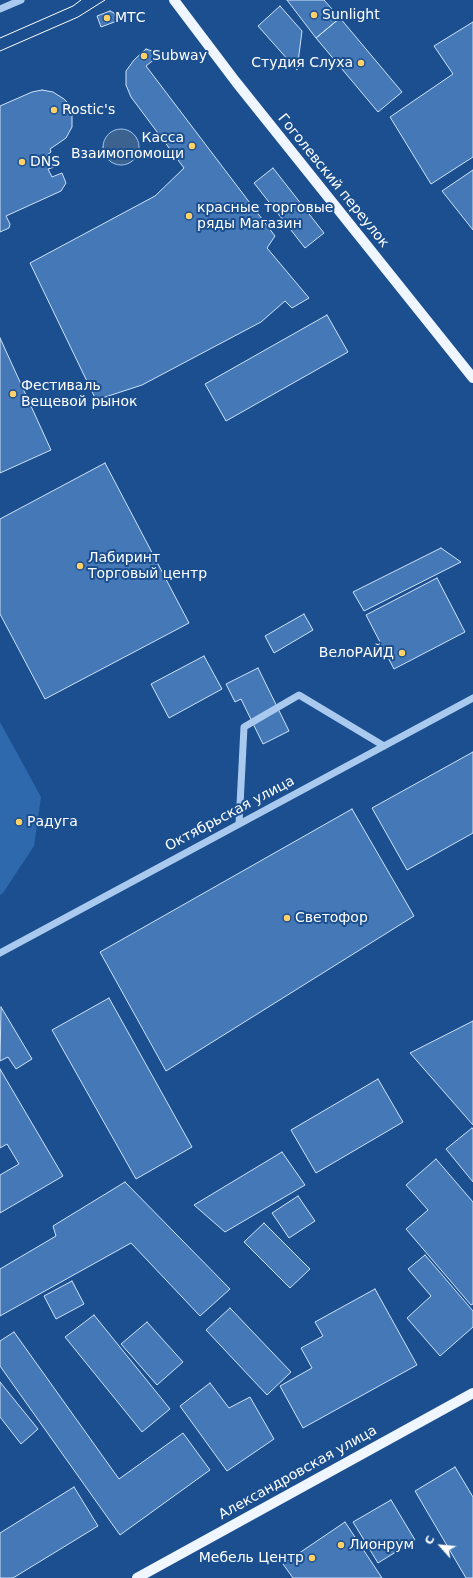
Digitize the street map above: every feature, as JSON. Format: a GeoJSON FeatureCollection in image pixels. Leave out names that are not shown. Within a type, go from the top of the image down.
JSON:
{"type":"FeatureCollection","features":[{"type":"Feature","properties":{"kind":"main road","name":"Гоголевский переулок"},"geometry":{"type":"LineString","coordinates":[[174,0],[236,82],[473,378]]}},
{"type":"Feature","properties":{"kind":"main road","name":"Александровская улица"},"geometry":{"type":"LineString","coordinates":[[137,1578],[473,1393]]}},
{"type":"Feature","properties":{"kind":"street"},"geometry":{"type":"LineString","coordinates":[[0,9],[21,0]]}},
{"type":"Feature","properties":{"kind":"street"},"geometry":{"type":"LineString","coordinates":[[239,824],[244,727],[299,695],[384,746]]}},
{"type":"Feature","properties":{"kind":"street","name":"Октябрьская улица"},"geometry":{"type":"LineString","coordinates":[[0,952],[473,698]]}},
{"type":"Feature","properties":{"kind":"shaded area"},"geometry":{"type":"Polygon","coordinates":[[[121,129],[131,132],[136,137],[139,147],[136,157],[131,162],[121,165],[111,162],[106,157],[103,147],[106,137],[111,132],[121,129]]]}},
{"type":"Feature","properties":{"kind":"shaded area","name":"Радуга"},"geometry":{"type":"Polygon","coordinates":[[[0,722],[41,797],[34,846],[3,893],[0,895],[0,722]]]}},
{"type":"Feature","properties":{"kind":"building"},"geometry":{"type":"Polygon","coordinates":[[[287,0],[324,0],[340,18],[316,38],[287,0]]]}},
{"type":"Feature","properties":{"kind":"building"},"geometry":{"type":"Polygon","coordinates":[[[280,6],[302,31],[297,70],[258,26],[280,6]]]}},
{"type":"Feature","properties":{"kind":"building","name":"МТС"},"geometry":{"type":"Polygon","coordinates":[[[110,11],[114,13],[117,21],[101,27],[97,16],[110,11]]]}},
{"type":"Feature","properties":{"kind":"building"},"geometry":{"type":"Polygon","coordinates":[[[340,18],[402,92],[378,112],[316,38],[340,18]]]}},
{"type":"Feature","properties":{"kind":"building"},"geometry":{"type":"Polygon","coordinates":[[[473,22],[473,157],[431,184],[390,117],[453,74],[434,46],[473,22]]]}},
{"type":"Feature","properties":{"kind":"building","name":"красные торговые ряды Магазин"},"geometry":{"type":"Polygon","coordinates":[[[146,49],[161,54],[146,66],[275,236],[267,248],[309,298],[292,308],[285,301],[261,322],[142,385],[96,400],[30,263],[155,196],[184,168],[131,97],[126,85],[126,71],[134,60],[146,49]]]}},
{"type":"Feature","properties":{"kind":"building","name":"DNS"},"geometry":{"type":"Polygon","coordinates":[[[42,90],[53,92],[64,99],[72,109],[72,127],[66,138],[50,149],[51,152],[43,158],[46,164],[55,160],[58,166],[48,169],[52,177],[62,173],[66,183],[61,191],[6,216],[10,224],[9,228],[0,232],[0,106],[32,92],[42,90]]]}},
{"type":"Feature","properties":{"kind":"building"},"geometry":{"type":"Polygon","coordinates":[[[273,168],[324,233],[305,248],[254,183],[273,168]]]}},
{"type":"Feature","properties":{"kind":"building"},"geometry":{"type":"Polygon","coordinates":[[[473,170],[473,230],[442,191],[473,170]]]}},
{"type":"Feature","properties":{"kind":"building"},"geometry":{"type":"Polygon","coordinates":[[[327,315],[348,352],[226,421],[205,384],[327,315]]]}},
{"type":"Feature","properties":{"kind":"building","name":"Фестиваль Вещевой рынок"},"geometry":{"type":"Polygon","coordinates":[[[0,338],[51,450],[0,473],[0,338]]]}},
{"type":"Feature","properties":{"kind":"building","name":"Лабиринт Торговый центр"},"geometry":{"type":"Polygon","coordinates":[[[105,463],[189,623],[45,699],[0,614],[0,519],[105,463]]]}},
{"type":"Feature","properties":{"kind":"building"},"geometry":{"type":"Polygon","coordinates":[[[441,548],[461,562],[364,611],[353,592],[441,548]]]}},
{"type":"Feature","properties":{"kind":"building"},"geometry":{"type":"Polygon","coordinates":[[[437,578],[465,632],[394,669],[366,615],[437,578]]]}},
{"type":"Feature","properties":{"kind":"building"},"geometry":{"type":"Polygon","coordinates":[[[304,614],[313,630],[274,653],[265,636],[304,614]]]}},
{"type":"Feature","properties":{"kind":"building"},"geometry":{"type":"Polygon","coordinates":[[[204,656],[222,689],[169,718],[151,684],[204,656]]]}},
{"type":"Feature","properties":{"kind":"building"},"geometry":{"type":"Polygon","coordinates":[[[258,668],[289,731],[263,744],[241,699],[235,702],[226,684],[258,668]]]}},
{"type":"Feature","properties":{"kind":"building"},"geometry":{"type":"Polygon","coordinates":[[[473,752],[473,833],[407,870],[372,808],[473,752]]]}},
{"type":"Feature","properties":{"kind":"building"},"geometry":{"type":"Polygon","coordinates":[[[352,809],[414,916],[166,1071],[100,952],[352,809]]]}},
{"type":"Feature","properties":{"kind":"building"},"geometry":{"type":"Polygon","coordinates":[[[109,998],[192,1147],[136,1179],[52,1030],[109,998]]]}},
{"type":"Feature","properties":{"kind":"building"},"geometry":{"type":"Polygon","coordinates":[[[1,1007],[32,1059],[16,1069],[8,1057],[0,1061],[1,1007]]]}},
{"type":"Feature","properties":{"kind":"building"},"geometry":{"type":"Polygon","coordinates":[[[473,1021],[473,1125],[410,1053],[473,1021]]]}},
{"type":"Feature","properties":{"kind":"building"},"geometry":{"type":"Polygon","coordinates":[[[0,1069],[63,1176],[0,1213],[0,1175],[19,1164],[7,1144],[0,1148],[0,1069]]]}},
{"type":"Feature","properties":{"kind":"building"},"geometry":{"type":"Polygon","coordinates":[[[378,1079],[403,1122],[316,1173],[291,1130],[378,1079]]]}},
{"type":"Feature","properties":{"kind":"building"},"geometry":{"type":"Polygon","coordinates":[[[472,1128],[473,1129],[473,1182],[446,1149],[472,1128]]]}},
{"type":"Feature","properties":{"kind":"building"},"geometry":{"type":"Polygon","coordinates":[[[282,1152],[305,1185],[225,1232],[194,1205],[282,1152]]]}},
{"type":"Feature","properties":{"kind":"building"},"geometry":{"type":"Polygon","coordinates":[[[436,1159],[473,1202],[473,1304],[471,1305],[406,1229],[428,1210],[406,1185],[436,1159]]]}},
{"type":"Feature","properties":{"kind":"building"},"geometry":{"type":"Polygon","coordinates":[[[125,1182],[230,1289],[200,1316],[131,1243],[0,1316],[0,1269],[56,1236],[53,1226],[125,1182]]]}},
{"type":"Feature","properties":{"kind":"building"},"geometry":{"type":"Polygon","coordinates":[[[298,1196],[315,1221],[289,1238],[272,1213],[298,1196]]]}},
{"type":"Feature","properties":{"kind":"building"},"geometry":{"type":"Polygon","coordinates":[[[264,1223],[310,1269],[290,1288],[244,1242],[264,1223]]]}},
{"type":"Feature","properties":{"kind":"building"},"geometry":{"type":"Polygon","coordinates":[[[425,1255],[473,1311],[473,1327],[440,1356],[407,1318],[431,1296],[408,1269],[425,1255]]]}},
{"type":"Feature","properties":{"kind":"building"},"geometry":{"type":"Polygon","coordinates":[[[72,1281],[84,1304],[56,1319],[44,1296],[72,1281]]]}},
{"type":"Feature","properties":{"kind":"building"},"geometry":{"type":"Polygon","coordinates":[[[375,1289],[417,1365],[303,1428],[280,1386],[312,1368],[301,1348],[323,1336],[315,1322],[375,1289]]]}},
{"type":"Feature","properties":{"kind":"building"},"geometry":{"type":"Polygon","coordinates":[[[230,1308],[291,1372],[267,1395],[206,1330],[230,1308]]]}},
{"type":"Feature","properties":{"kind":"building"},"geometry":{"type":"Polygon","coordinates":[[[94,1315],[170,1409],[142,1432],[65,1337],[94,1315]]]}},
{"type":"Feature","properties":{"kind":"building"},"geometry":{"type":"Polygon","coordinates":[[[147,1322],[183,1362],[157,1385],[121,1344],[147,1322]]]}},
{"type":"Feature","properties":{"kind":"building"},"geometry":{"type":"Polygon","coordinates":[[[14,1332],[119,1479],[183,1433],[210,1470],[120,1535],[0,1366],[0,1341],[14,1332]]]}},
{"type":"Feature","properties":{"kind":"building"},"geometry":{"type":"Polygon","coordinates":[[[0,1382],[38,1429],[21,1444],[0,1417],[0,1382]]]}},
{"type":"Feature","properties":{"kind":"building"},"geometry":{"type":"Polygon","coordinates":[[[210,1383],[229,1408],[250,1397],[274,1439],[227,1471],[180,1406],[210,1383]]]}},
{"type":"Feature","properties":{"kind":"building"},"geometry":{"type":"Polygon","coordinates":[[[455,1467],[473,1497],[473,1578],[466,1578],[415,1491],[455,1467]]]}},
{"type":"Feature","properties":{"kind":"building"},"geometry":{"type":"Polygon","coordinates":[[[74,1487],[98,1526],[13,1578],[0,1578],[0,1533],[74,1487]]]}},
{"type":"Feature","properties":{"kind":"building"},"geometry":{"type":"Polygon","coordinates":[[[391,1500],[415,1540],[378,1563],[353,1522],[391,1500]]]}},
{"type":"Feature","properties":{"kind":"building"},"geometry":{"type":"Polygon","coordinates":[[[345,1522],[382,1578],[293,1578],[283,1564],[345,1522]]]}},
{"type":"Feature","properties":{"kind":"tram line"},"geometry":{"type":"LineString","coordinates":[[0,38],[73,6],[81,0]]}},
{"type":"Feature","properties":{"kind":"tram line"},"geometry":{"type":"LineString","coordinates":[[0,51],[78,17],[105,0]]}},
{"type":"Feature","properties":{"kind":"place","name":"Sunlight"},"geometry":{"type":"Point","coordinates":[314,15]}},
{"type":"Feature","properties":{"kind":"place","name":"МТС"},"geometry":{"type":"Point","coordinates":[107,18]}},
{"type":"Feature","properties":{"kind":"place","name":"Subway"},"geometry":{"type":"Point","coordinates":[144,56]}},
{"type":"Feature","properties":{"kind":"place","name":"Студия Слуха"},"geometry":{"type":"Point","coordinates":[361,63]}},
{"type":"Feature","properties":{"kind":"place","name":"Rostic's"},"geometry":{"type":"Point","coordinates":[54,110]}},
{"type":"Feature","properties":{"kind":"place","name":"Касса Взаимопомощи"},"geometry":{"type":"Point","coordinates":[192,146]}},
{"type":"Feature","properties":{"kind":"place","name":"DNS"},"geometry":{"type":"Point","coordinates":[22,162]}},
{"type":"Feature","properties":{"kind":"place","name":"красные торговые ряды Магазин"},"geometry":{"type":"Point","coordinates":[189,216]}},
{"type":"Feature","properties":{"kind":"place","name":"Фестиваль Вещевой рынок"},"geometry":{"type":"Point","coordinates":[13,394]}},
{"type":"Feature","properties":{"kind":"place","name":"Лабиринт Торговый центр"},"geometry":{"type":"Point","coordinates":[80,566]}},
{"type":"Feature","properties":{"kind":"place","name":"ВелоРАЙД"},"geometry":{"type":"Point","coordinates":[402,653]}},
{"type":"Feature","properties":{"kind":"place","name":"Радуга"},"geometry":{"type":"Point","coordinates":[19,822]}},
{"type":"Feature","properties":{"kind":"place","name":"Светофор"},"geometry":{"type":"Point","coordinates":[287,918]}},
{"type":"Feature","properties":{"kind":"place","name":"Лионрум"},"geometry":{"type":"Point","coordinates":[341,1545]}},
{"type":"Feature","properties":{"kind":"place","name":"Мебель Центр"},"geometry":{"type":"Point","coordinates":[312,1558]}}]}
